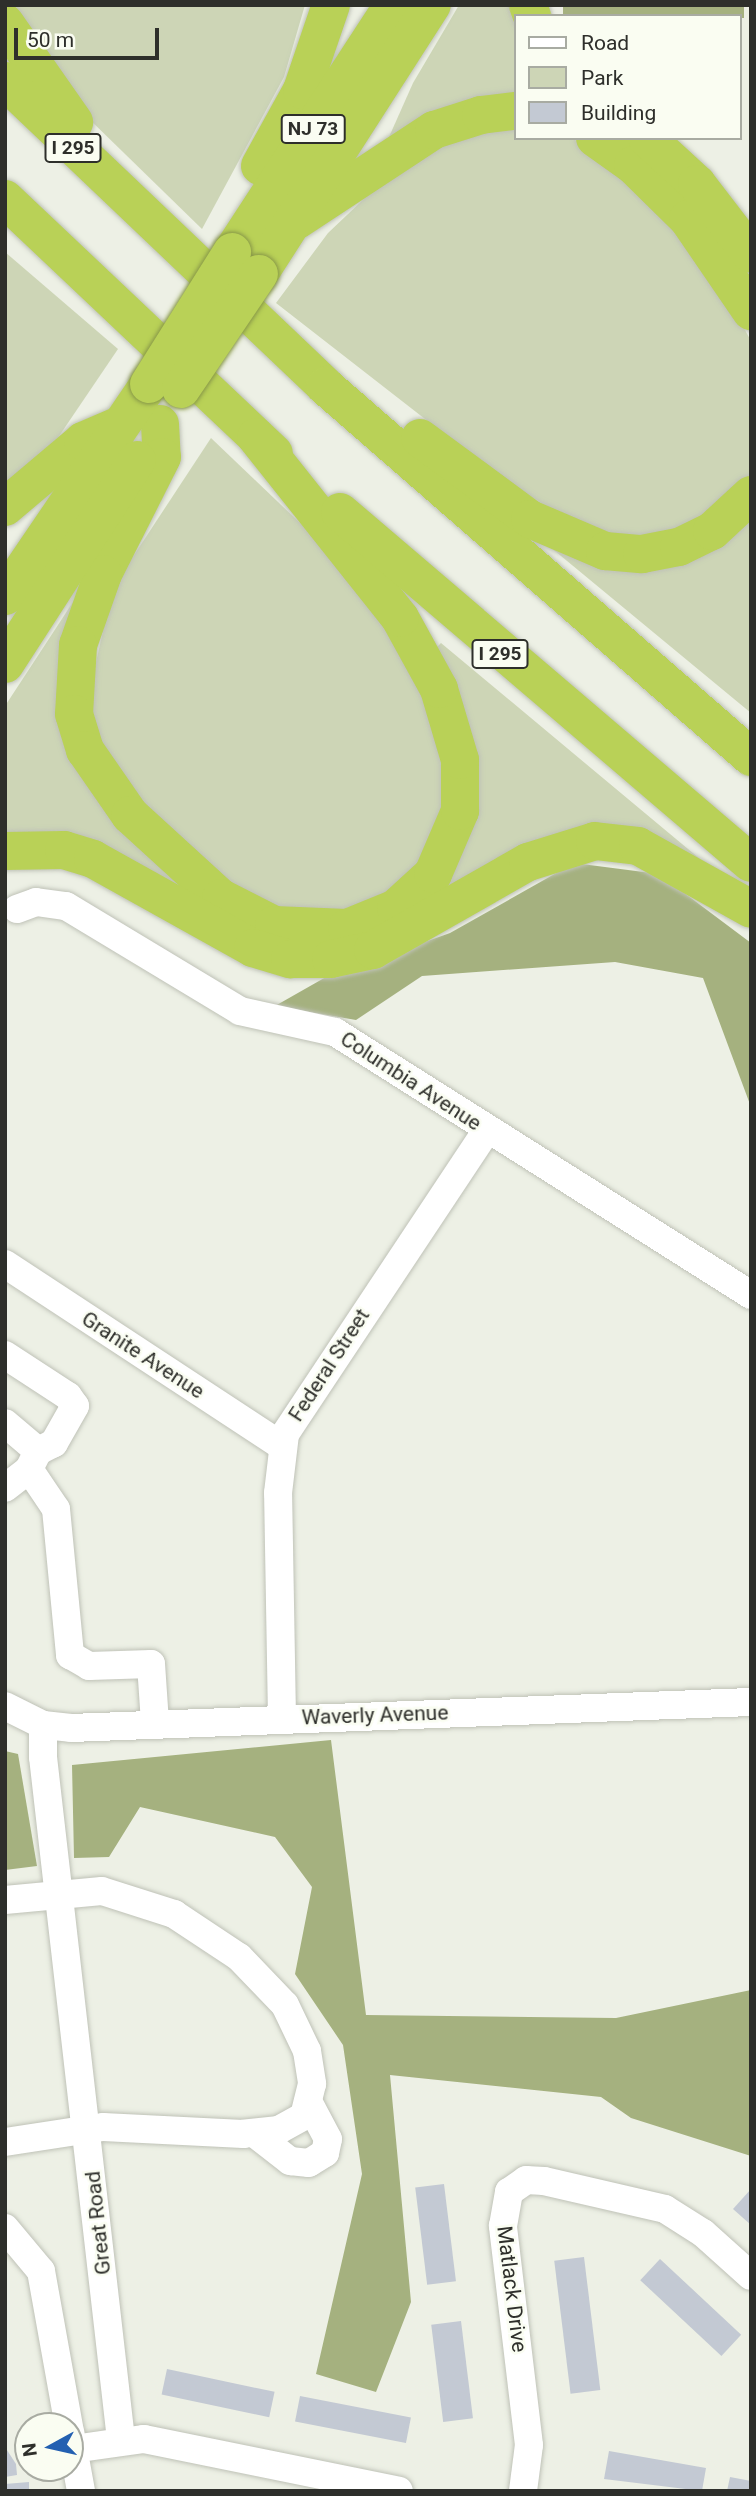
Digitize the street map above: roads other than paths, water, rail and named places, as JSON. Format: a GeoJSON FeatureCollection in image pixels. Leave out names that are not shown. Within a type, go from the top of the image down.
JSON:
{"type":"FeatureCollection","features":[{"type":"Feature","properties":{"kind":"highway"},"geometry":{"type":"LineString","coordinates":[[245,263],[232,214],[302,90],[331,5]]}},
{"type":"Feature","properties":{"kind":"highway","name":"NJ 73"},"geometry":{"type":"LineString","coordinates":[[5,664],[142,423],[245,263],[393,5]]}},
{"type":"Feature","properties":{"kind":"highway","name":"NJ 73"},"geometry":{"type":"LineString","coordinates":[[245,263],[292,223],[432,5]]}},
{"type":"Feature","properties":{"kind":"highway"},"geometry":{"type":"LineString","coordinates":[[5,23],[141,214]]}},
{"type":"Feature","properties":{"kind":"highway","name":"I 295"},"geometry":{"type":"LineString","coordinates":[[5,81],[141,214],[325,386],[751,757]]}},
{"type":"Feature","properties":{"kind":"highway"},"geometry":{"type":"LineString","coordinates":[[292,223],[434,130],[481,115],[514,111]]}},
{"type":"Feature","properties":{"kind":"highway"},"geometry":{"type":"LineString","coordinates":[[598,140],[633,165],[688,219],[751,311]]}},
{"type":"Feature","properties":{"kind":"highway"},"geometry":{"type":"LineString","coordinates":[[649,140],[697,184],[751,254]]}},
{"type":"Feature","properties":{"kind":"highway","name":"I 295"},"geometry":{"type":"LineString","coordinates":[[5,200],[256,437],[501,654],[751,863]]}},
{"type":"Feature","properties":{"kind":"highway"},"geometry":{"type":"LineString","coordinates":[[5,227],[95,286]]}},
{"type":"Feature","properties":{"kind":"highway"},"geometry":{"type":"LineString","coordinates":[[325,386],[416,435],[530,519],[606,551],[642,554],[678,547],[712,531],[751,495]]}},
{"type":"Feature","properties":{"kind":"highway"},"geometry":{"type":"LineString","coordinates":[[5,507],[83,440],[142,423],[162,457],[103,574],[78,645],[74,714],[85,750],[130,815],[221,898],[274,925],[347,928],[396,908],[433,874],[460,811],[460,760],[439,689],[400,618],[256,437]]}},
{"type":"Feature","properties":{"kind":"highway","name":"NJ 73"},"geometry":{"type":"LineString","coordinates":[[5,596],[142,423]]}},
{"type":"Feature","properties":{"kind":"highway"},"geometry":{"type":"LineString","coordinates":[[5,851],[64,850],[93,859],[253,948],[290,959],[331,959],[373,950],[528,862],[595,841],[638,846],[751,909]]}},
{"type":"Feature","properties":{"kind":"street","name":"Columbia Avenue"},"geometry":{"type":"LineString","coordinates":[[16,909],[52,902],[80,911],[240,1011],[335,1032],[750,1295]]}},
{"type":"Feature","properties":{"kind":"street","name":"Federal Street"},"geometry":{"type":"LineString","coordinates":[[282,1718],[282,1446],[292,1419],[487,1130]]}},
{"type":"Feature","properties":{"kind":"street","name":"Granite Avenue"},"geometry":{"type":"LineString","coordinates":[[5,1264],[282,1446]]}},
{"type":"Feature","properties":{"kind":"street"},"geometry":{"type":"LineString","coordinates":[[5,1355],[74,1402],[54,1443],[5,1488]]}},
{"type":"Feature","properties":{"kind":"street"},"geometry":{"type":"LineString","coordinates":[[5,1423],[34,1460],[57,1516],[70,1655],[89,1666],[151,1664],[155,1724]]}},
{"type":"Feature","properties":{"kind":"street","name":"Waverly Avenue"},"geometry":{"type":"LineString","coordinates":[[5,1706],[43,1726],[751,1702]]}},
{"type":"Feature","properties":{"kind":"street","name":"Great Road"},"geometry":{"type":"LineString","coordinates":[[43,1726],[58,1895],[89,2128],[121,2439]]}},
{"type":"Feature","properties":{"kind":"street"},"geometry":{"type":"LineString","coordinates":[[5,1900],[102,1891],[138,1898],[174,1914],[239,1957],[285,2005],[306,2052],[312,2084],[309,2104],[292,2125],[254,2133],[89,2128],[5,2141]]}},
{"type":"Feature","properties":{"kind":"street"},"geometry":{"type":"LineString","coordinates":[[254,2133],[290,2161],[309,2163],[325,2153],[328,2139],[309,2104]]}},
{"type":"Feature","properties":{"kind":"street","name":"Matlack Drive"},"geometry":{"type":"LineString","coordinates":[[523,2491],[530,2445],[503,2226],[509,2192],[526,2180],[544,2181],[665,2209],[702,2233],[751,2276]]}},
{"type":"Feature","properties":{"kind":"street"},"geometry":{"type":"LineString","coordinates":[[5,2228],[41,2271],[67,2412]]}},
{"type":"Feature","properties":{"kind":"street"},"geometry":{"type":"LineString","coordinates":[[84,2436],[144,2439],[351,2486],[399,2491]]}}]}
